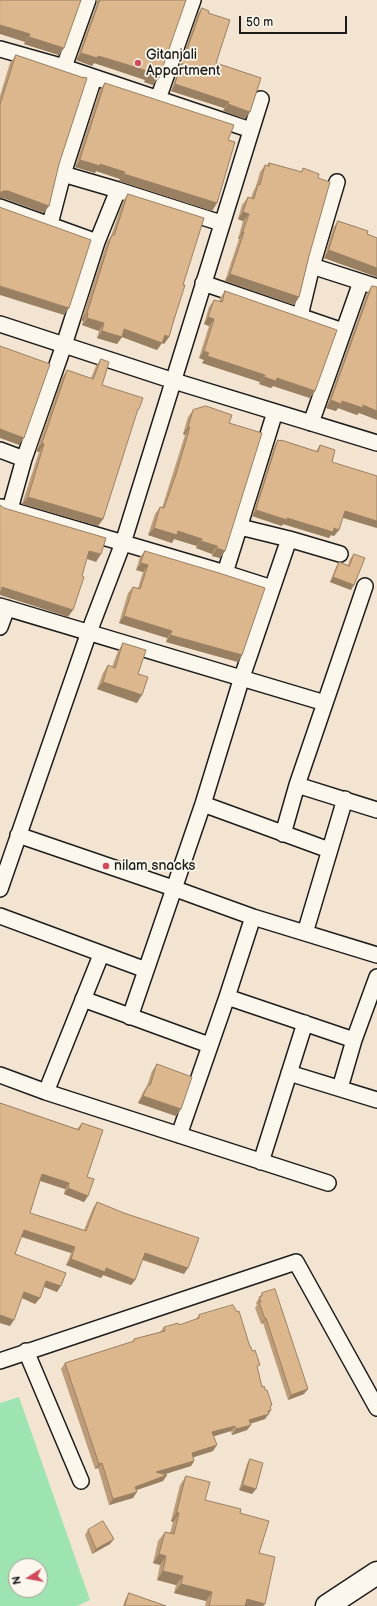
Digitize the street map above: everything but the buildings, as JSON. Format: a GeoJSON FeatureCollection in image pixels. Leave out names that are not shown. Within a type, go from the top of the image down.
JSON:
{"type":"FeatureCollection","features":[{"type":"Feature","properties":{"kind":"street"},"geometry":{"type":"LineString","coordinates":[[64,67],[88,0]]}},
{"type":"Feature","properties":{"kind":"street"},"geometry":{"type":"LineString","coordinates":[[158,99],[192,0]]}},
{"type":"Feature","properties":{"kind":"street"},"geometry":{"type":"LineString","coordinates":[[0,49],[64,67],[251,130]]}},
{"type":"Feature","properties":{"kind":"street"},"geometry":{"type":"LineString","coordinates":[[50,224],[63,174],[94,78]]}},
{"type":"Feature","properties":{"kind":"street"},"geometry":{"type":"LineString","coordinates":[[0,889],[89,632],[123,543],[174,381],[221,223],[261,99]]}},
{"type":"Feature","properties":{"kind":"street"},"geometry":{"type":"LineString","coordinates":[[63,174],[221,223]]}},
{"type":"Feature","properties":{"kind":"street"},"geometry":{"type":"LineString","coordinates":[[300,316],[312,266],[337,182]]}},
{"type":"Feature","properties":{"kind":"street"},"geometry":{"type":"LineString","coordinates":[[118,190],[97,242],[64,345],[5,508],[272,588]]}},
{"type":"Feature","properties":{"kind":"street"},"geometry":{"type":"LineString","coordinates":[[0,207],[97,242]]}},
{"type":"Feature","properties":{"kind":"street"},"geometry":{"type":"LineString","coordinates":[[312,266],[377,287]]}},
{"type":"Feature","properties":{"kind":"street"},"geometry":{"type":"LineString","coordinates":[[311,423],[361,282]]}},
{"type":"Feature","properties":{"kind":"street"},"geometry":{"type":"LineString","coordinates":[[203,283],[343,331]]}},
{"type":"Feature","properties":{"kind":"street"},"geometry":{"type":"LineString","coordinates":[[0,324],[174,381],[377,443]]}},
{"type":"Feature","properties":{"kind":"street"},"geometry":{"type":"LineString","coordinates":[[225,573],[275,412]]}},
{"type":"Feature","properties":{"kind":"street"},"geometry":{"type":"LineString","coordinates":[[0,450],[24,459]]}},
{"type":"Feature","properties":{"kind":"street"},"geometry":{"type":"LineString","coordinates":[[240,527],[340,554]]}},
{"type":"Feature","properties":{"kind":"street"},"geometry":{"type":"LineString","coordinates":[[130,1017],[289,539]]}},
{"type":"Feature","properties":{"kind":"street"},"geometry":{"type":"LineString","coordinates":[[282,834],[365,586]]}},
{"type":"Feature","properties":{"kind":"street"},"geometry":{"type":"LineString","coordinates":[[0,628],[3,607],[242,677],[325,703]]}},
{"type":"Feature","properties":{"kind":"street"},"geometry":{"type":"LineString","coordinates":[[298,785],[377,810]]}},
{"type":"Feature","properties":{"kind":"street"},"geometry":{"type":"LineString","coordinates":[[305,933],[345,799]]}},
{"type":"Feature","properties":{"kind":"street"},"geometry":{"type":"LineString","coordinates":[[202,804],[329,850]]}},
{"type":"Feature","properties":{"kind":"street"},"geometry":{"type":"LineString","coordinates":[[18,835],[174,888],[253,917],[377,955]]}},
{"type":"Feature","properties":{"kind":"street"},"geometry":{"type":"LineString","coordinates":[[0,916],[101,955],[146,970]]}},
{"type":"Feature","properties":{"kind":"street"},"geometry":{"type":"LineString","coordinates":[[178,1135],[227,997],[253,917]]}},
{"type":"Feature","properties":{"kind":"street"},"geometry":{"type":"LineString","coordinates":[[46,1092],[101,955]]}},
{"type":"Feature","properties":{"kind":"street"},"geometry":{"type":"LineString","coordinates":[[340,1088],[354,1040],[377,977]]}},
{"type":"Feature","properties":{"kind":"street"},"geometry":{"type":"LineString","coordinates":[[227,997],[354,1040]]}},
{"type":"Feature","properties":{"kind":"street"},"geometry":{"type":"LineString","coordinates":[[83,999],[209,1045]]}},
{"type":"Feature","properties":{"kind":"street"},"geometry":{"type":"LineString","coordinates":[[261,1162],[305,1023]]}},
{"type":"Feature","properties":{"kind":"street"},"geometry":{"type":"LineString","coordinates":[[289,1073],[377,1100]]}},
{"type":"Feature","properties":{"kind":"street"},"geometry":{"type":"LineString","coordinates":[[0,1075],[46,1092],[328,1183]]}},
{"type":"Feature","properties":{"kind":"street"},"geometry":{"type":"LineString","coordinates":[[0,1361],[26,1351],[296,1262],[377,1408]]}},
{"type":"Feature","properties":{"kind":"street"},"geometry":{"type":"LineString","coordinates":[[26,1351],[81,1481]]}},
{"type":"Feature","properties":{"kind":"street"},"geometry":{"type":"LineString","coordinates":[[327,1606],[377,1573]]}},
{"type":"Feature","properties":{"kind":"green space"},"geometry":{"type":"Polygon","coordinates":[[[19,1397],[90,1600],[77,1606],[0,1606],[0,1403],[19,1397]]]}},
{"type":"Feature","properties":{"kind":"place","name":"Gitanjali Appartment"},"geometry":{"type":"Point","coordinates":[138,63]}},
{"type":"Feature","properties":{"kind":"place","name":"nilam snacks"},"geometry":{"type":"Point","coordinates":[106,866]}}]}
